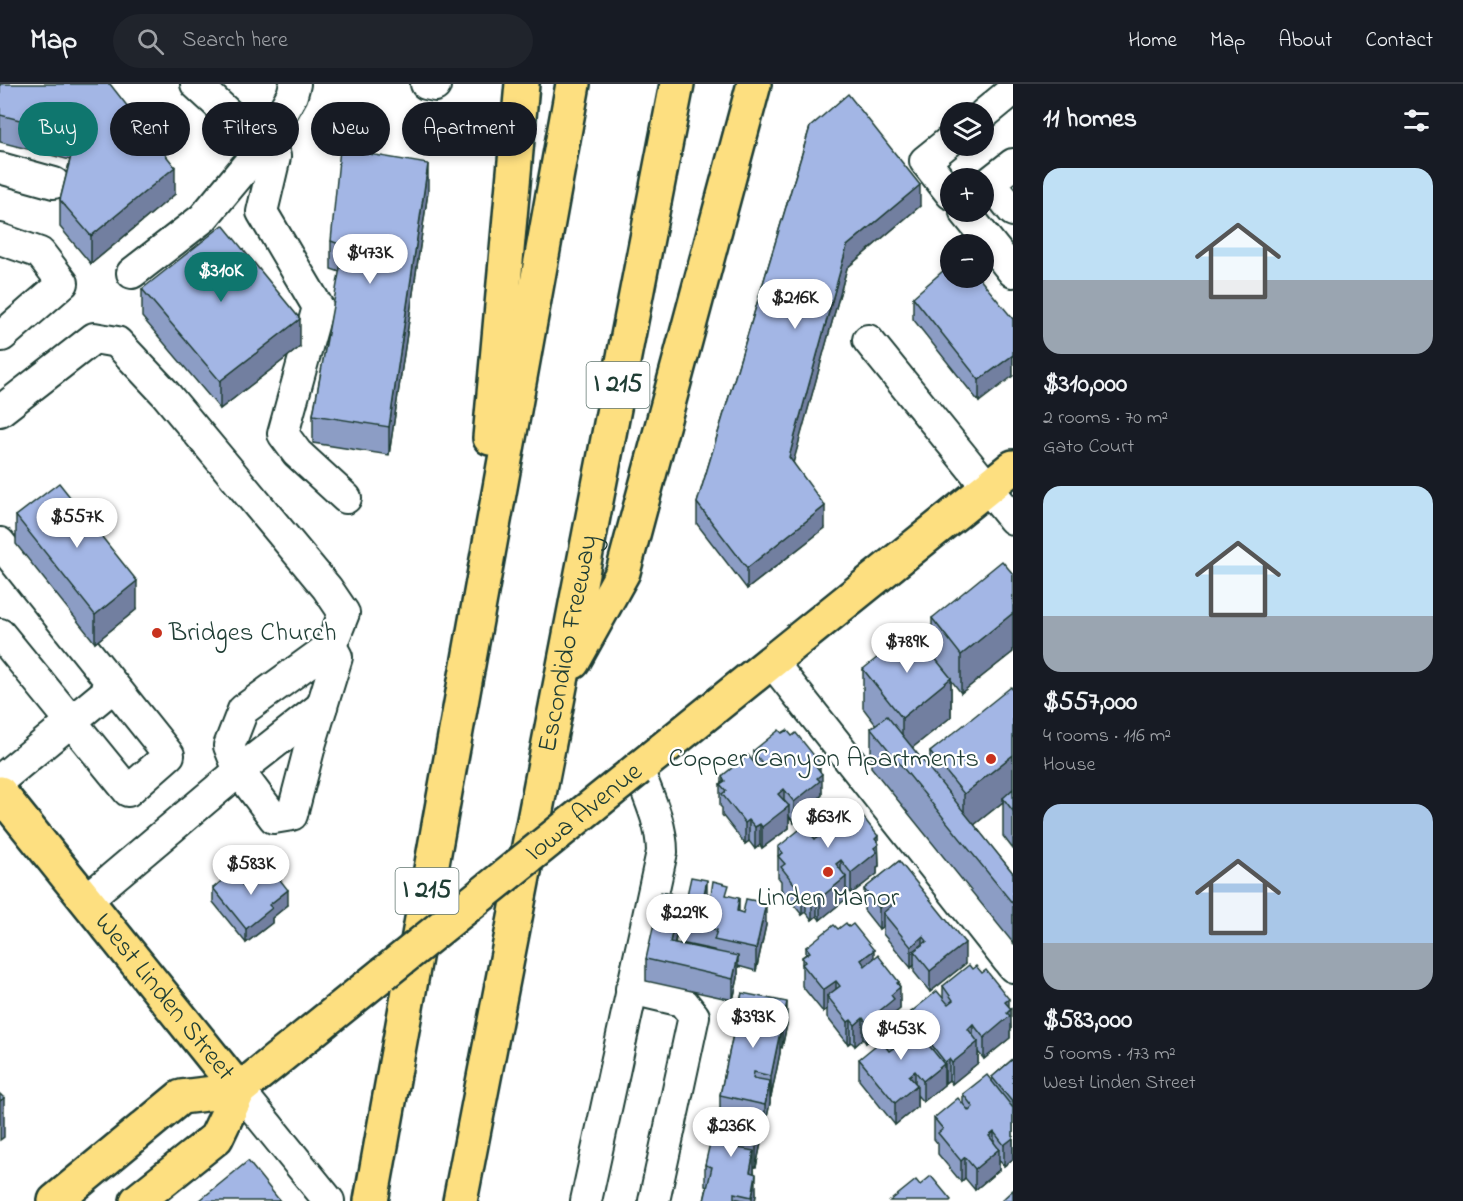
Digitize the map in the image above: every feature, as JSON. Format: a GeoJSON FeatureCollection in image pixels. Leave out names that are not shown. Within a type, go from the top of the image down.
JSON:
{"type":"FeatureCollection","features":[{"type":"Feature","properties":{"kind":"main road"},"geometry":{"type":"LineString","coordinates":[[469,660],[522,84]]}},
{"type":"Feature","properties":{"kind":"main road","name":"I 215"},"geometry":{"type":"LineString","coordinates":[[371,1201],[573,84]]}},
{"type":"Feature","properties":{"kind":"main road","name":"Escondido Freeway"},"geometry":{"type":"LineString","coordinates":[[460,1201],[677,84]]}},
{"type":"Feature","properties":{"kind":"main road"},"geometry":{"type":"LineString","coordinates":[[559,687],[624,572],[754,84]]}},
{"type":"Feature","properties":{"kind":"main road","name":"Iowa Avenue"},"geometry":{"type":"LineString","coordinates":[[137,1201],[216,1138],[239,1090],[1013,467]]}},
{"type":"Feature","properties":{"kind":"main road","name":"West Linden Street"},"geometry":{"type":"LineString","coordinates":[[0,793],[239,1090]]}},
{"type":"Feature","properties":{"kind":"main road"},"geometry":{"type":"LineString","coordinates":[[55,1201],[181,1097],[239,1090]]}},
{"type":"Feature","properties":{"kind":"street"},"geometry":{"type":"LineString","coordinates":[[289,102],[295,84]]}},
{"type":"Feature","properties":{"kind":"street"},"geometry":{"type":"LineString","coordinates":[[200,85],[218,102]]}},
{"type":"Feature","properties":{"kind":"street"},"geometry":{"type":"LineString","coordinates":[[994,106],[1013,90]]}},
{"type":"Feature","properties":{"kind":"street"},"geometry":{"type":"LineString","coordinates":[[940,149],[925,161],[940,180]]}},
{"type":"Feature","properties":{"kind":"street"},"geometry":{"type":"LineString","coordinates":[[132,273],[203,218],[265,156]]}},
{"type":"Feature","properties":{"kind":"street"},"geometry":{"type":"LineString","coordinates":[[269,156],[262,212],[318,307],[283,434],[297,453],[346,498]]}},
{"type":"Feature","properties":{"kind":"street"},"geometry":{"type":"LineString","coordinates":[[1013,164],[990,182],[1013,211]]}},
{"type":"Feature","properties":{"kind":"street"},"geometry":{"type":"LineString","coordinates":[[0,168],[54,183]]}},
{"type":"Feature","properties":{"kind":"street"},"geometry":{"type":"LineString","coordinates":[[973,222],[1013,272]]}},
{"type":"Feature","properties":{"kind":"street"},"geometry":{"type":"LineString","coordinates":[[0,239],[40,253],[63,283],[2,336]]}},
{"type":"Feature","properties":{"kind":"street"},"geometry":{"type":"LineString","coordinates":[[0,411],[94,338],[117,342],[164,392],[327,588],[344,613],[331,646],[243,710],[229,746],[239,771],[274,818],[292,815],[337,657],[331,646]]}},
{"type":"Feature","properties":{"kind":"street"},"geometry":{"type":"LineString","coordinates":[[868,340],[1013,519]]}},
{"type":"Feature","properties":{"kind":"street"},"geometry":{"type":"LineString","coordinates":[[0,543],[169,755],[128,791],[0,634]]}},
{"type":"Feature","properties":{"kind":"street"},"geometry":{"type":"LineString","coordinates":[[772,662],[1013,967]]}},
{"type":"Feature","properties":{"kind":"street"},"geometry":{"type":"LineString","coordinates":[[0,780],[113,687]]}},
{"type":"Feature","properties":{"kind":"street"},"geometry":{"type":"LineString","coordinates":[[86,900],[239,771],[322,706]]}},
{"type":"Feature","properties":{"kind":"street"},"geometry":{"type":"LineString","coordinates":[[586,1201],[662,852],[662,842],[654,812],[638,769]]}},
{"type":"Feature","properties":{"kind":"street"},"geometry":{"type":"LineString","coordinates":[[631,989],[682,1001],[694,1016],[654,1201]]}},
{"type":"Feature","properties":{"kind":"street","name":"West Linden Street"},"geometry":{"type":"LineString","coordinates":[[239,1090],[329,1201]]}},
{"type":"Feature","properties":{"kind":"building"},"geometry":{"type":"Polygon","coordinates":[[[0,84],[110,84],[124,102],[110,102],[110,156],[166,156],[175,167],[91,236],[60,200],[71,156],[98,156],[98,102],[18,102],[18,120],[0,115],[0,84]]]}},
{"type":"Feature","properties":{"kind":"building"},"geometry":{"type":"Polygon","coordinates":[[[848,94],[920,185],[847,246],[789,457],[825,506],[747,568],[697,503],[810,127],[848,94]]]}},
{"type":"Feature","properties":{"kind":"building"},"geometry":{"type":"Polygon","coordinates":[[[339,156],[381,156],[428,164],[389,427],[313,415],[344,246],[331,241],[339,156]]]}},
{"type":"Feature","properties":{"kind":"building"},"geometry":{"type":"Polygon","coordinates":[[[223,225],[300,319],[220,381],[142,289],[223,225]]]}},
{"type":"Feature","properties":{"kind":"building"},"geometry":{"type":"Polygon","coordinates":[[[940,274],[940,288],[987,288],[1013,319],[1013,355],[979,380],[913,297],[940,274]]]}},
{"type":"Feature","properties":{"kind":"building"},"geometry":{"type":"Polygon","coordinates":[[[59,483],[137,581],[95,615],[16,516],[59,483]]]}},
{"type":"Feature","properties":{"kind":"building"},"geometry":{"type":"Polygon","coordinates":[[[1002,561],[1013,574],[1013,613],[961,655],[932,618],[1002,561]]]}},
{"type":"Feature","properties":{"kind":"building"},"geometry":{"type":"Polygon","coordinates":[[[912,630],[951,678],[902,718],[863,669],[912,630]]]}},
{"type":"Feature","properties":{"kind":"building"},"geometry":{"type":"Polygon","coordinates":[[[1011,687],[1013,690],[1013,755],[964,794],[930,752],[1011,687]]]}},
{"type":"Feature","properties":{"kind":"building"},"geometry":{"type":"Polygon","coordinates":[[[887,716],[1013,873],[1013,904],[871,728],[887,716]]]}},
{"type":"Feature","properties":{"kind":"building","name":"Linden Manor"},"geometry":{"type":"Polygon","coordinates":[[[779,730],[782,733],[787,730],[792,736],[796,733],[820,763],[816,766],[822,774],[817,778],[820,781],[794,802],[784,789],[778,794],[789,806],[762,827],[760,824],[755,827],[749,820],[745,823],[722,794],[726,791],[720,784],[725,781],[722,776],[748,755],[758,768],[763,764],[753,751],[779,730]]]}},
{"type":"Feature","properties":{"kind":"building"},"geometry":{"type":"Polygon","coordinates":[[[1013,789],[1013,811],[1003,798],[1013,789]]]}},
{"type":"Feature","properties":{"kind":"building","name":"Linden Manor"},"geometry":{"type":"Polygon","coordinates":[[[835,801],[839,805],[844,801],[848,806],[852,803],[878,836],[875,839],[879,844],[874,848],[877,852],[851,873],[841,860],[836,864],[846,877],[820,898],[817,895],[812,898],[806,891],[802,894],[781,867],[785,864],[778,856],[783,853],[778,847],[804,826],[815,839],[821,835],[810,822],[835,801]]]}},
{"type":"Feature","properties":{"kind":"building"},"geometry":{"type":"Polygon","coordinates":[[[899,861],[965,943],[930,971],[914,951],[927,941],[923,936],[911,947],[883,913],[896,902],[892,898],[879,908],[864,889],[899,861]]]}},
{"type":"Feature","properties":{"kind":"building"},"geometry":{"type":"Polygon","coordinates":[[[270,867],[288,890],[269,905],[272,908],[246,929],[213,888],[232,872],[247,891],[260,880],[257,877],[270,867]]]}},
{"type":"Feature","properties":{"kind":"building"},"geometry":{"type":"Polygon","coordinates":[[[691,877],[707,880],[704,894],[711,895],[713,881],[729,885],[726,895],[739,898],[737,911],[743,913],[746,899],[766,903],[756,949],[714,940],[717,930],[681,922],[691,877]]]}},
{"type":"Feature","properties":{"kind":"building"},"geometry":{"type":"Polygon","coordinates":[[[661,892],[680,896],[670,942],[738,956],[733,979],[646,959],[661,892]]]}},
{"type":"Feature","properties":{"kind":"building","name":"Linden Manor"},"geometry":{"type":"Polygon","coordinates":[[[846,923],[849,927],[853,924],[874,950],[861,960],[865,966],[878,955],[899,982],[897,983],[900,987],[891,995],[894,999],[866,1022],[863,1018],[855,1025],[851,1020],[848,1022],[827,996],[840,986],[836,981],[823,990],[802,964],[805,962],[802,957],[810,952],[806,947],[834,925],[838,929],[846,923]]]}},
{"type":"Feature","properties":{"kind":"building"},"geometry":{"type":"Polygon","coordinates":[[[969,965],[972,969],[976,966],[982,973],[986,970],[1009,999],[1005,1002],[1011,1009],[1007,1013],[1010,1016],[984,1038],[973,1024],[968,1029],[978,1042],[952,1063],[949,1059],[945,1062],[911,1018],[914,1015],[911,1012],[937,991],[948,1004],[953,1000],[943,986],[969,965]]]}},
{"type":"Feature","properties":{"kind":"building"},"geometry":{"type":"Polygon","coordinates":[[[742,993],[787,1002],[782,1026],[765,1023],[764,1028],[780,1032],[771,1076],[754,1072],[753,1078],[770,1081],[765,1105],[720,1095],[742,993]]]}},
{"type":"Feature","properties":{"kind":"building"},"geometry":{"type":"Polygon","coordinates":[[[908,1020],[944,1064],[923,1081],[915,1071],[909,1076],[917,1085],[895,1103],[859,1059],[881,1041],[889,1051],[895,1047],[887,1036],[908,1020]]]}},
{"type":"Feature","properties":{"kind":"building"},"geometry":{"type":"Polygon","coordinates":[[[1013,1059],[1013,1103],[992,1077],[1013,1059]]]}},
{"type":"Feature","properties":{"kind":"building"},"geometry":{"type":"Polygon","coordinates":[[[987,1075],[1013,1108],[1013,1138],[1004,1145],[994,1132],[989,1136],[999,1149],[975,1169],[965,1157],[961,1161],[938,1133],[943,1129],[934,1118],[958,1098],[969,1111],[973,1107],[963,1094],[987,1075]]]}},
{"type":"Feature","properties":{"kind":"building"},"geometry":{"type":"Polygon","coordinates":[[[717,1112],[761,1122],[756,1146],[739,1142],[738,1148],[754,1151],[750,1172],[756,1174],[752,1197],[734,1193],[734,1198],[747,1201],[704,1201],[712,1167],[705,1165],[717,1112]]]}},
{"type":"Feature","properties":{"kind":"building"},"geometry":{"type":"Polygon","coordinates":[[[248,1161],[280,1201],[199,1201],[248,1161]]]}},
{"type":"Feature","properties":{"kind":"building"},"geometry":{"type":"Polygon","coordinates":[[[931,1176],[950,1201],[890,1201],[916,1180],[920,1185],[931,1176]]]}},
{"type":"Feature","properties":{"kind":"building"},"geometry":{"type":"Polygon","coordinates":[[[1013,1190],[1013,1201],[1002,1200],[1013,1190]]]}},
{"type":"Feature","properties":{"kind":"place","name":"Bridges Church"},"geometry":{"type":"Point","coordinates":[157,633]}},
{"type":"Feature","properties":{"kind":"place","name":"Copper Canyon Apartments"},"geometry":{"type":"Point","coordinates":[991,759]}},
{"type":"Feature","properties":{"kind":"place","name":"Linden Manor"},"geometry":{"type":"Point","coordinates":[828,872]}}]}
